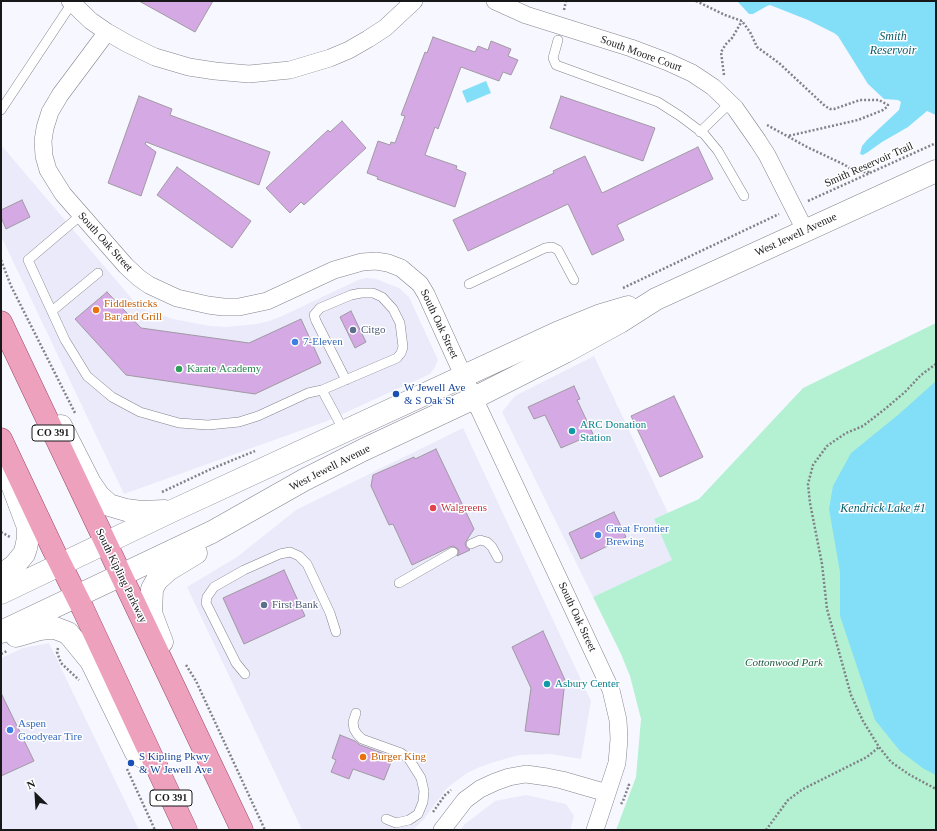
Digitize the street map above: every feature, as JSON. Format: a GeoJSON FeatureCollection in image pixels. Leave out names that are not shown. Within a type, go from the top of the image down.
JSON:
{"type":"FeatureCollection","features":[{"type":"Feature","properties":{"kind":"main road","name":"West Jewell Avenue"},"geometry":{"type":"LineString","coordinates":[[1,632],[212,532],[304,480],[363,450],[474,398],[597,335],[656,299],[936,171]]}},
{"type":"Feature","properties":{"kind":"main road","name":"West Jewell Avenue"},"geometry":{"type":"LineString","coordinates":[[1,593],[172,511],[583,322],[619,309],[656,299]]}},
{"type":"Feature","properties":{"kind":"main road","name":"South Kipling Parkway"},"geometry":{"type":"LineString","coordinates":[[1,322],[242,830]]}},
{"type":"Feature","properties":{"kind":"main road"},"geometry":{"type":"LineString","coordinates":[[16,355],[67,436],[90,483],[99,496],[109,505],[126,510],[141,512],[172,511]]}},
{"type":"Feature","properties":{"kind":"main road","name":"CO 391"},"geometry":{"type":"LineString","coordinates":[[1,439],[186,830]]}},
{"type":"Feature","properties":{"kind":"main road"},"geometry":{"type":"LineString","coordinates":[[1,454],[28,527],[28,538],[24,554],[14,566],[1,575]]}},
{"type":"Feature","properties":{"kind":"main road"},"geometry":{"type":"LineString","coordinates":[[200,742],[155,626],[151,613],[152,589],[157,580],[168,570],[250,520],[284,492]]}},
{"type":"Feature","properties":{"kind":"main road"},"geometry":{"type":"LineString","coordinates":[[1,640],[40,629],[55,628],[68,633],[90,661],[136,753],[156,765]]}},
{"type":"Feature","properties":{"kind":"street"},"geometry":{"type":"LineString","coordinates":[[71,2],[91,21],[107,32],[155,57],[189,67],[230,73],[249,74],[290,70],[309,65],[349,50],[385,28],[414,1]]}},
{"type":"Feature","properties":{"kind":"street","name":"South Moore Court"},"geometry":{"type":"LineString","coordinates":[[495,1],[526,15],[631,48],[668,62],[703,80],[727,100],[745,121],[767,155],[805,230]]}},
{"type":"Feature","properties":{"kind":"street","name":"South Oak Street"},"geometry":{"type":"LineString","coordinates":[[107,32],[60,95],[50,112],[43,141],[44,156],[48,170],[63,194],[126,266],[149,285],[177,298],[208,305],[223,307],[253,305],[267,301],[334,270],[362,262],[376,261],[388,263],[401,268],[420,284],[611,690],[618,720],[619,739],[616,763],[595,830]]}},
{"type":"Feature","properties":{"kind":"street"},"geometry":{"type":"LineString","coordinates":[[442,830],[465,800],[480,789],[510,777],[526,774],[547,777],[607,793]]}},
{"type":"Feature","properties":{"kind":"lane"},"geometry":{"type":"LineString","coordinates":[[1,110],[71,2]]}},
{"type":"Feature","properties":{"kind":"lane"},"geometry":{"type":"LineString","coordinates":[[558,40],[553,58],[556,65],[658,102],[680,116],[700,132],[718,151],[744,196]]}},
{"type":"Feature","properties":{"kind":"lane"},"geometry":{"type":"LineString","coordinates":[[700,132],[727,100]]}},
{"type":"Feature","properties":{"kind":"lane"},"geometry":{"type":"LineString","coordinates":[[81,215],[28,260],[65,340],[87,376],[112,397],[140,412],[179,423],[208,425],[239,422],[258,416],[308,393],[322,390],[346,380],[397,358],[403,347],[400,323],[393,309],[382,297],[373,293],[351,295],[320,308],[314,314],[316,321],[346,380]]}},
{"type":"Feature","properties":{"kind":"lane"},"geometry":{"type":"LineString","coordinates":[[469,284],[545,248],[552,247],[558,250],[574,280]]}},
{"type":"Feature","properties":{"kind":"lane"},"geometry":{"type":"LineString","coordinates":[[52,311],[98,273]]}},
{"type":"Feature","properties":{"kind":"lane"},"geometry":{"type":"LineString","coordinates":[[322,390],[344,431]]}},
{"type":"Feature","properties":{"kind":"lane"},"geometry":{"type":"LineString","coordinates":[[471,544],[480,540],[487,542],[492,547],[498,558]]}},
{"type":"Feature","properties":{"kind":"lane"},"geometry":{"type":"LineString","coordinates":[[245,674],[236,663],[206,603],[207,597],[214,587],[244,570],[280,554],[290,552],[299,556],[307,564],[330,613],[336,632]]}},
{"type":"Feature","properties":{"kind":"lane"},"geometry":{"type":"LineString","coordinates":[[399,583],[453,552]]}},
{"type":"Feature","properties":{"kind":"lane"},"geometry":{"type":"LineString","coordinates":[[356,713],[353,722],[354,729],[362,740],[401,753],[409,759],[421,778],[424,791],[423,802],[418,814],[409,820],[396,823],[386,819]]}},
{"type":"Feature","properties":{"kind":"path"},"geometry":{"type":"LineString","coordinates":[[696,1],[725,15],[742,21],[750,32],[757,47],[779,63],[830,109],[860,100],[879,100],[888,104],[887,108],[858,120],[788,136],[852,170],[858,172],[872,172]]}},
{"type":"Feature","properties":{"kind":"path"},"geometry":{"type":"LineString","coordinates":[[727,100],[721,52],[732,38],[742,21]]}},
{"type":"Feature","properties":{"kind":"path","name":"Smith Reservoir Trail"},"geometry":{"type":"LineString","coordinates":[[808,201],[936,143]]}},
{"type":"Feature","properties":{"kind":"path"},"geometry":{"type":"LineString","coordinates":[[1,260],[11,286],[78,420]]}},
{"type":"Feature","properties":{"kind":"path"},"geometry":{"type":"LineString","coordinates":[[936,364],[921,375],[885,410],[863,426],[846,433],[827,446],[813,465],[808,484],[810,503],[822,564],[827,610],[851,695],[863,721],[879,747],[891,762],[910,775],[936,789]]}},
{"type":"Feature","properties":{"kind":"path"},"geometry":{"type":"LineString","coordinates":[[184,663],[196,681],[265,830]]}},
{"type":"Feature","properties":{"kind":"path"},"geometry":{"type":"LineString","coordinates":[[766,830],[788,800],[803,789],[866,757],[879,747]]}},
{"type":"Feature","properties":{"kind":"path"},"geometry":{"type":"LineString","coordinates":[[428,818],[445,795],[455,787]]}},
{"type":"Feature","properties":{"kind":"shaded area"},"geometry":{"type":"Polygon","coordinates":[[[1,145],[133,300],[146,310],[173,319],[210,326],[226,327],[257,324],[280,317],[358,280],[366,278],[376,279],[399,288],[409,297],[438,360],[435,367],[430,374],[327,421],[124,494],[1,236],[1,145]]]}},
{"type":"Feature","properties":{"kind":"shaded area"},"geometry":{"type":"Polygon","coordinates":[[[594,356],[668,513],[654,519],[673,560],[593,597],[502,412],[515,396],[594,356]]]}},
{"type":"Feature","properties":{"kind":"shaded area","name":"Asbury Center"},"geometry":{"type":"Polygon","coordinates":[[[463,428],[591,701],[581,759],[550,754],[519,755],[480,767],[467,773],[447,788],[424,819],[413,830],[302,830],[187,587],[237,557],[296,510],[463,428]]]}},
{"type":"Feature","properties":{"kind":"shaded area"},"geometry":{"type":"Polygon","coordinates":[[[49,643],[139,830],[1,830],[1,658],[23,648],[49,643]]]}},
{"type":"Feature","properties":{"kind":"shaded area"},"geometry":{"type":"Polygon","coordinates":[[[526,795],[566,804],[574,816],[570,830],[460,830],[465,824],[495,801],[526,795]]]}},
{"type":"Feature","properties":{"kind":"green space","name":"Cottonwood Park"},"geometry":{"type":"Polygon","coordinates":[[[936,323],[936,830],[616,830],[636,777],[641,719],[630,676],[593,597],[672,560],[654,519],[699,499],[803,388],[936,323]]]}},
{"type":"Feature","properties":{"kind":"water","name":"Smith Reservoir"},"geometry":{"type":"Polygon","coordinates":[[[737,1],[936,1],[936,115],[927,111],[908,127],[863,155],[860,154],[862,146],[867,140],[899,110],[901,102],[898,100],[884,99],[868,84],[838,36],[834,33],[808,20],[770,5],[753,14],[749,14],[737,1]]]}},
{"type":"Feature","properties":{"kind":"water"},"geometry":{"type":"Polygon","coordinates":[[[486,81],[491,93],[467,103],[462,91],[486,81]]]}},
{"type":"Feature","properties":{"kind":"water","name":"Kendrick Lake #1"},"geometry":{"type":"Polygon","coordinates":[[[936,381],[936,775],[924,769],[900,751],[875,720],[840,616],[840,572],[829,509],[833,486],[851,453],[898,415],[936,381]]]}},
{"type":"Feature","properties":{"kind":"building"},"geometry":{"type":"Polygon","coordinates":[[[139,1],[213,1],[195,32],[139,1]]]}},
{"type":"Feature","properties":{"kind":"building"},"geometry":{"type":"Polygon","coordinates":[[[433,37],[475,52],[478,46],[488,50],[491,41],[511,49],[508,56],[518,60],[511,75],[503,72],[499,81],[461,67],[438,129],[435,127],[425,155],[457,166],[456,169],[466,173],[455,207],[377,179],[378,177],[367,173],[378,141],[390,145],[391,142],[395,143],[405,116],[401,115],[425,52],[427,53],[433,37]]]}},
{"type":"Feature","properties":{"kind":"building"},"geometry":{"type":"Polygon","coordinates":[[[139,96],[172,109],[170,115],[270,152],[259,185],[146,142],[145,144],[156,152],[141,196],[108,183],[139,96]]]}},
{"type":"Feature","properties":{"kind":"building"},"geometry":{"type":"Polygon","coordinates":[[[561,96],[655,128],[643,161],[550,128],[561,96]]]}},
{"type":"Feature","properties":{"kind":"building"},"geometry":{"type":"Polygon","coordinates":[[[342,121],[366,148],[304,205],[301,202],[290,213],[266,188],[328,130],[330,132],[342,121]]]}},
{"type":"Feature","properties":{"kind":"building"},"geometry":{"type":"Polygon","coordinates":[[[698,147],[713,179],[617,225],[624,240],[592,255],[568,204],[468,251],[453,220],[554,173],[553,171],[585,156],[602,193],[698,147]]]}},
{"type":"Feature","properties":{"kind":"building"},"geometry":{"type":"Polygon","coordinates":[[[177,167],[251,221],[232,248],[157,195],[177,167]]]}},
{"type":"Feature","properties":{"kind":"building"},"geometry":{"type":"Polygon","coordinates":[[[22,200],[30,217],[6,229],[1,217],[1,210],[22,200]]]}},
{"type":"Feature","properties":{"kind":"building"},"geometry":{"type":"Polygon","coordinates":[[[107,292],[141,328],[249,343],[301,319],[321,363],[255,394],[126,375],[75,319],[107,292]]]}},
{"type":"Feature","properties":{"kind":"building"},"geometry":{"type":"Polygon","coordinates":[[[351,311],[366,342],[355,348],[340,317],[351,311]]]}},
{"type":"Feature","properties":{"kind":"building"},"geometry":{"type":"Polygon","coordinates":[[[574,386],[580,399],[577,400],[593,434],[561,448],[545,415],[534,419],[528,407],[574,386]]]}},
{"type":"Feature","properties":{"kind":"building"},"geometry":{"type":"Polygon","coordinates":[[[674,396],[703,457],[660,477],[631,416],[674,396]]]}},
{"type":"Feature","properties":{"kind":"building","name":"Walgreens"},"geometry":{"type":"Polygon","coordinates":[[[436,449],[474,529],[465,543],[466,547],[470,550],[457,556],[459,552],[458,549],[453,546],[412,565],[393,524],[389,525],[371,486],[373,475],[414,457],[415,459],[436,449]]]}},
{"type":"Feature","properties":{"kind":"building","name":"Great Frontier Brewing"},"geometry":{"type":"Polygon","coordinates":[[[614,512],[626,537],[581,559],[569,533],[614,512]]]}},
{"type":"Feature","properties":{"kind":"building"},"geometry":{"type":"Polygon","coordinates":[[[284,570],[305,616],[244,644],[223,598],[284,570]]]}},
{"type":"Feature","properties":{"kind":"building","name":"Asbury Center"},"geometry":{"type":"Polygon","coordinates":[[[543,631],[565,680],[559,735],[525,731],[531,688],[512,647],[543,631]]]}},
{"type":"Feature","properties":{"kind":"building","name":"Aspen Goodyear Tire"},"geometry":{"type":"Polygon","coordinates":[[[1,693],[34,761],[1,776],[1,693]]]}},
{"type":"Feature","properties":{"kind":"building","name":"Burger King"},"geometry":{"type":"Polygon","coordinates":[[[340,735],[355,741],[360,745],[393,757],[384,780],[353,769],[349,779],[331,772],[336,760],[332,758],[340,735]]]}},
{"type":"Feature","properties":{"kind":"place","name":"Fiddlesticks Bar and Grill"},"geometry":{"type":"Point","coordinates":[96,310]}},
{"type":"Feature","properties":{"kind":"place","name":"Citgo"},"geometry":{"type":"Point","coordinates":[353,330]}},
{"type":"Feature","properties":{"kind":"place","name":"7-Eleven"},"geometry":{"type":"Point","coordinates":[295,342]}},
{"type":"Feature","properties":{"kind":"place","name":"Karate Academy"},"geometry":{"type":"Point","coordinates":[179,369]}},
{"type":"Feature","properties":{"kind":"place","name":"W Jewell Ave & S Oak St"},"geometry":{"type":"Point","coordinates":[396,394]}},
{"type":"Feature","properties":{"kind":"place","name":"ARC Donation Station"},"geometry":{"type":"Point","coordinates":[572,431]}},
{"type":"Feature","properties":{"kind":"place","name":"Walgreens"},"geometry":{"type":"Point","coordinates":[433,508]}},
{"type":"Feature","properties":{"kind":"place","name":"Great Frontier Brewing"},"geometry":{"type":"Point","coordinates":[598,535]}},
{"type":"Feature","properties":{"kind":"place","name":"First Bank"},"geometry":{"type":"Point","coordinates":[264,605]}},
{"type":"Feature","properties":{"kind":"place","name":"Asbury Center"},"geometry":{"type":"Point","coordinates":[547,684]}},
{"type":"Feature","properties":{"kind":"place","name":"Aspen Goodyear Tire"},"geometry":{"type":"Point","coordinates":[10,730]}},
{"type":"Feature","properties":{"kind":"place","name":"Burger King"},"geometry":{"type":"Point","coordinates":[363,757]}},
{"type":"Feature","properties":{"kind":"place","name":"S Kipling Pkwy & W Jewell Ave"},"geometry":{"type":"Point","coordinates":[131,763]}}]}
